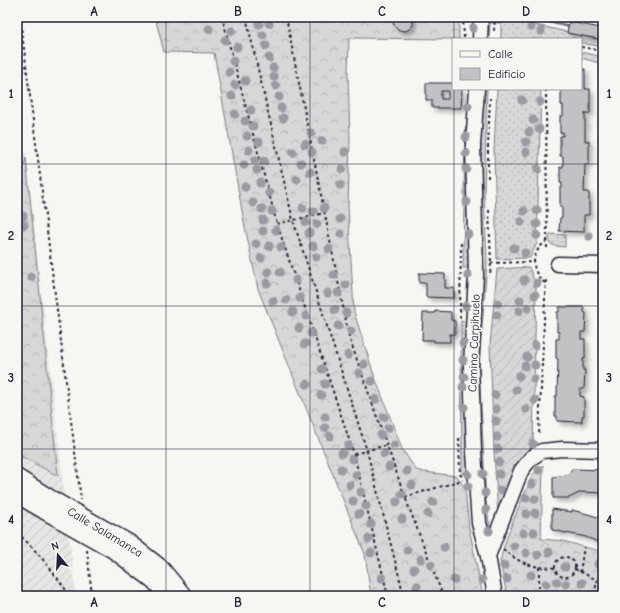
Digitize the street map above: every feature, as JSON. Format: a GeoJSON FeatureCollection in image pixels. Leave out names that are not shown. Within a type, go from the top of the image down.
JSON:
{"type":"FeatureCollection","features":[{"type":"Feature","properties":{"kind":"main road","name":"Calle Salamanca"},"geometry":{"type":"LineString","coordinates":[[17,478],[49,505]]}},
{"type":"Feature","properties":{"kind":"main road","name":"Calle Salamanca"},"geometry":{"type":"LineString","coordinates":[[17,494],[49,505],[113,541],[154,580],[168,596]]}},
{"type":"Feature","properties":{"kind":"main road","name":"Calle Salamanca"},"geometry":{"type":"LineString","coordinates":[[113,541],[128,543],[160,568],[183,596]]}},
{"type":"Feature","properties":{"kind":"street"},"geometry":{"type":"LineString","coordinates":[[480,38],[481,17]]}},
{"type":"Feature","properties":{"kind":"street","name":"Camino Carpihuelo"},"geometry":{"type":"LineString","coordinates":[[477,90],[474,145],[476,275],[471,365],[474,452],[479,524],[488,556],[495,596]]}},
{"type":"Feature","properties":{"kind":"street"},"geometry":{"type":"LineString","coordinates":[[558,264],[603,265]]}},
{"type":"Feature","properties":{"kind":"street"},"geometry":{"type":"LineString","coordinates":[[488,556],[521,471],[531,458],[542,451],[603,450]]}},
{"type":"Feature","properties":{"kind":"path"},"geometry":{"type":"LineString","coordinates":[[20,17],[81,501]]}},
{"type":"Feature","properties":{"kind":"path"},"geometry":{"type":"LineString","coordinates":[[222,17],[277,224],[354,454],[388,596]]}},
{"type":"Feature","properties":{"kind":"path"},"geometry":{"type":"LineString","coordinates":[[246,17],[293,220],[367,451],[404,596]]}},
{"type":"Feature","properties":{"kind":"path"},"geometry":{"type":"LineString","coordinates":[[286,17],[349,337],[405,497],[443,596]]}},
{"type":"Feature","properties":{"kind":"path"},"geometry":{"type":"LineString","coordinates":[[463,17],[464,38]]}},
{"type":"Feature","properties":{"kind":"path"},"geometry":{"type":"LineString","coordinates":[[582,47],[603,51]]}},
{"type":"Feature","properties":{"kind":"path"},"geometry":{"type":"LineString","coordinates":[[546,90],[547,251]]}},
{"type":"Feature","properties":{"kind":"path"},"geometry":{"type":"LineString","coordinates":[[277,224],[324,213]]}},
{"type":"Feature","properties":{"kind":"path"},"geometry":{"type":"LineString","coordinates":[[545,283],[537,276],[533,262],[538,248],[546,242]]}},
{"type":"Feature","properties":{"kind":"path"},"geometry":{"type":"LineString","coordinates":[[491,263],[533,262]]}},
{"type":"Feature","properties":{"kind":"path"},"geometry":{"type":"LineString","coordinates":[[539,433],[546,277]]}},
{"type":"Feature","properties":{"kind":"path"},"geometry":{"type":"LineString","coordinates":[[354,454],[387,445]]}},
{"type":"Feature","properties":{"kind":"path"},"geometry":{"type":"LineString","coordinates":[[405,497],[464,480]]}},
{"type":"Feature","properties":{"kind":"path"},"geometry":{"type":"LineString","coordinates":[[17,534],[30,544],[70,596]]}},
{"type":"Feature","properties":{"kind":"path"},"geometry":{"type":"LineString","coordinates":[[501,547],[517,560],[538,567],[555,568]]}},
{"type":"Feature","properties":{"kind":"path"},"geometry":{"type":"LineString","coordinates":[[580,572],[584,547]]}},
{"type":"Feature","properties":{"kind":"path"},"geometry":{"type":"LineString","coordinates":[[87,548],[92,596]]}},
{"type":"Feature","properties":{"kind":"path"},"geometry":{"type":"LineString","coordinates":[[567,557],[573,560],[575,570],[571,576],[565,577],[559,575],[555,568],[560,558],[567,557]]}},
{"type":"Feature","properties":{"kind":"path"},"geometry":{"type":"LineString","coordinates":[[538,567],[539,596]]}},
{"type":"Feature","properties":{"kind":"path"},"geometry":{"type":"LineString","coordinates":[[575,570],[597,580]]}},
{"type":"Feature","properties":{"kind":"path"},"geometry":{"type":"LineString","coordinates":[[603,576],[597,580],[596,588],[599,593],[603,595]]}},
{"type":"Feature","properties":{"kind":"shaded area"},"geometry":{"type":"Polygon","coordinates":[[[17,106],[26,158],[76,596],[17,596],[17,106]]]}},
{"type":"Feature","properties":{"kind":"green space"},"geometry":{"type":"Polygon","coordinates":[[[155,17],[459,17],[459,38],[349,38],[348,74],[350,140],[348,208],[354,312],[373,372],[402,449],[416,470],[457,476],[465,488],[469,528],[483,596],[371,596],[365,554],[258,289],[244,222],[214,53],[164,52],[155,17]]]}},
{"type":"Feature","properties":{"kind":"green space"},"geometry":{"type":"Polygon","coordinates":[[[486,17],[500,17],[603,40],[603,47],[582,43],[582,38],[501,38],[501,23],[490,23],[489,38],[485,38],[486,17]]]}},
{"type":"Feature","properties":{"kind":"green space"},"geometry":{"type":"Polygon","coordinates":[[[582,52],[603,57],[603,64],[582,58],[582,52]]]}},
{"type":"Feature","properties":{"kind":"green space"},"geometry":{"type":"Polygon","coordinates":[[[483,90],[487,90],[484,193],[487,263],[479,367],[486,501],[491,535],[488,537],[484,523],[476,364],[482,276],[480,143],[483,90]]]}},
{"type":"Feature","properties":{"kind":"green space"},"geometry":{"type":"Polygon","coordinates":[[[497,90],[541,90],[537,243],[530,258],[497,259],[494,151],[497,90]]]}},
{"type":"Feature","properties":{"kind":"green space"},"geometry":{"type":"Polygon","coordinates":[[[465,127],[469,127],[471,268],[463,268],[465,127]]]}},
{"type":"Feature","properties":{"kind":"green space"},"geometry":{"type":"Polygon","coordinates":[[[26,158],[58,476],[17,454],[17,184],[26,158]]]}},
{"type":"Feature","properties":{"kind":"green space"},"geometry":{"type":"Polygon","coordinates":[[[549,234],[565,235],[565,247],[555,246],[549,243],[549,234]]]}},
{"type":"Feature","properties":{"kind":"green space"},"geometry":{"type":"Polygon","coordinates":[[[529,267],[536,285],[533,449],[524,456],[516,468],[498,515],[490,345],[497,269],[529,267]]]}},
{"type":"Feature","properties":{"kind":"green space"},"geometry":{"type":"Polygon","coordinates":[[[461,321],[467,322],[471,477],[467,479],[462,473],[461,321]]]}},
{"type":"Feature","properties":{"kind":"green space"},"geometry":{"type":"Polygon","coordinates":[[[543,465],[541,539],[563,541],[603,552],[603,596],[507,596],[500,562],[506,540],[532,476],[543,465]]]}},
{"type":"Feature","properties":{"kind":"building"},"geometry":{"type":"Polygon","coordinates":[[[394,17],[413,17],[413,25],[408,30],[399,30],[394,25],[394,17]]]}},
{"type":"Feature","properties":{"kind":"building"},"geometry":{"type":"Polygon","coordinates":[[[569,22],[601,28],[599,39],[567,33],[569,22]]]}},
{"type":"Feature","properties":{"kind":"building"},"geometry":{"type":"Polygon","coordinates":[[[582,69],[585,69],[585,89],[590,89],[590,113],[585,113],[585,141],[589,141],[589,164],[585,164],[584,192],[589,192],[589,215],[584,215],[584,232],[559,231],[560,218],[562,217],[562,207],[560,207],[560,188],[562,188],[562,183],[560,183],[560,167],[563,167],[563,156],[560,156],[560,136],[563,136],[563,132],[560,133],[560,116],[563,116],[563,105],[561,105],[561,90],[582,90],[582,69]]]}},
{"type":"Feature","properties":{"kind":"building"},"geometry":{"type":"Polygon","coordinates":[[[426,83],[452,83],[452,90],[462,90],[461,108],[432,108],[432,100],[426,100],[426,83]],[[441,91],[441,99],[448,99],[448,91],[441,91]]]}},
{"type":"Feature","properties":{"kind":"building"},"geometry":{"type":"Polygon","coordinates":[[[419,273],[445,274],[445,288],[454,288],[454,298],[426,297],[426,283],[419,283],[419,273]]]}},
{"type":"Feature","properties":{"kind":"building"},"geometry":{"type":"Polygon","coordinates":[[[559,307],[584,307],[584,312],[586,313],[585,332],[581,332],[581,339],[585,339],[585,359],[583,359],[583,370],[585,370],[584,389],[580,389],[580,396],[584,397],[584,416],[582,416],[582,422],[557,421],[557,416],[555,416],[558,359],[556,358],[556,339],[559,339],[559,332],[557,332],[557,312],[559,312],[559,307]]]}},
{"type":"Feature","properties":{"kind":"building"},"geometry":{"type":"Polygon","coordinates":[[[435,311],[451,312],[451,320],[455,321],[455,334],[450,334],[450,342],[422,340],[423,313],[435,313],[435,311]]]}},
{"type":"Feature","properties":{"kind":"building"},"geometry":{"type":"Polygon","coordinates":[[[572,469],[603,470],[603,493],[581,492],[569,498],[553,498],[553,477],[566,475],[572,469]]]}},
{"type":"Feature","properties":{"kind":"building"},"geometry":{"type":"Polygon","coordinates":[[[552,509],[572,512],[572,510],[603,519],[603,544],[586,537],[552,530],[552,509]]]}},
{"type":"Feature","properties":{"kind":"waterway"},"geometry":{"type":"LineString","coordinates":[[529,17],[568,26]]}}]}
